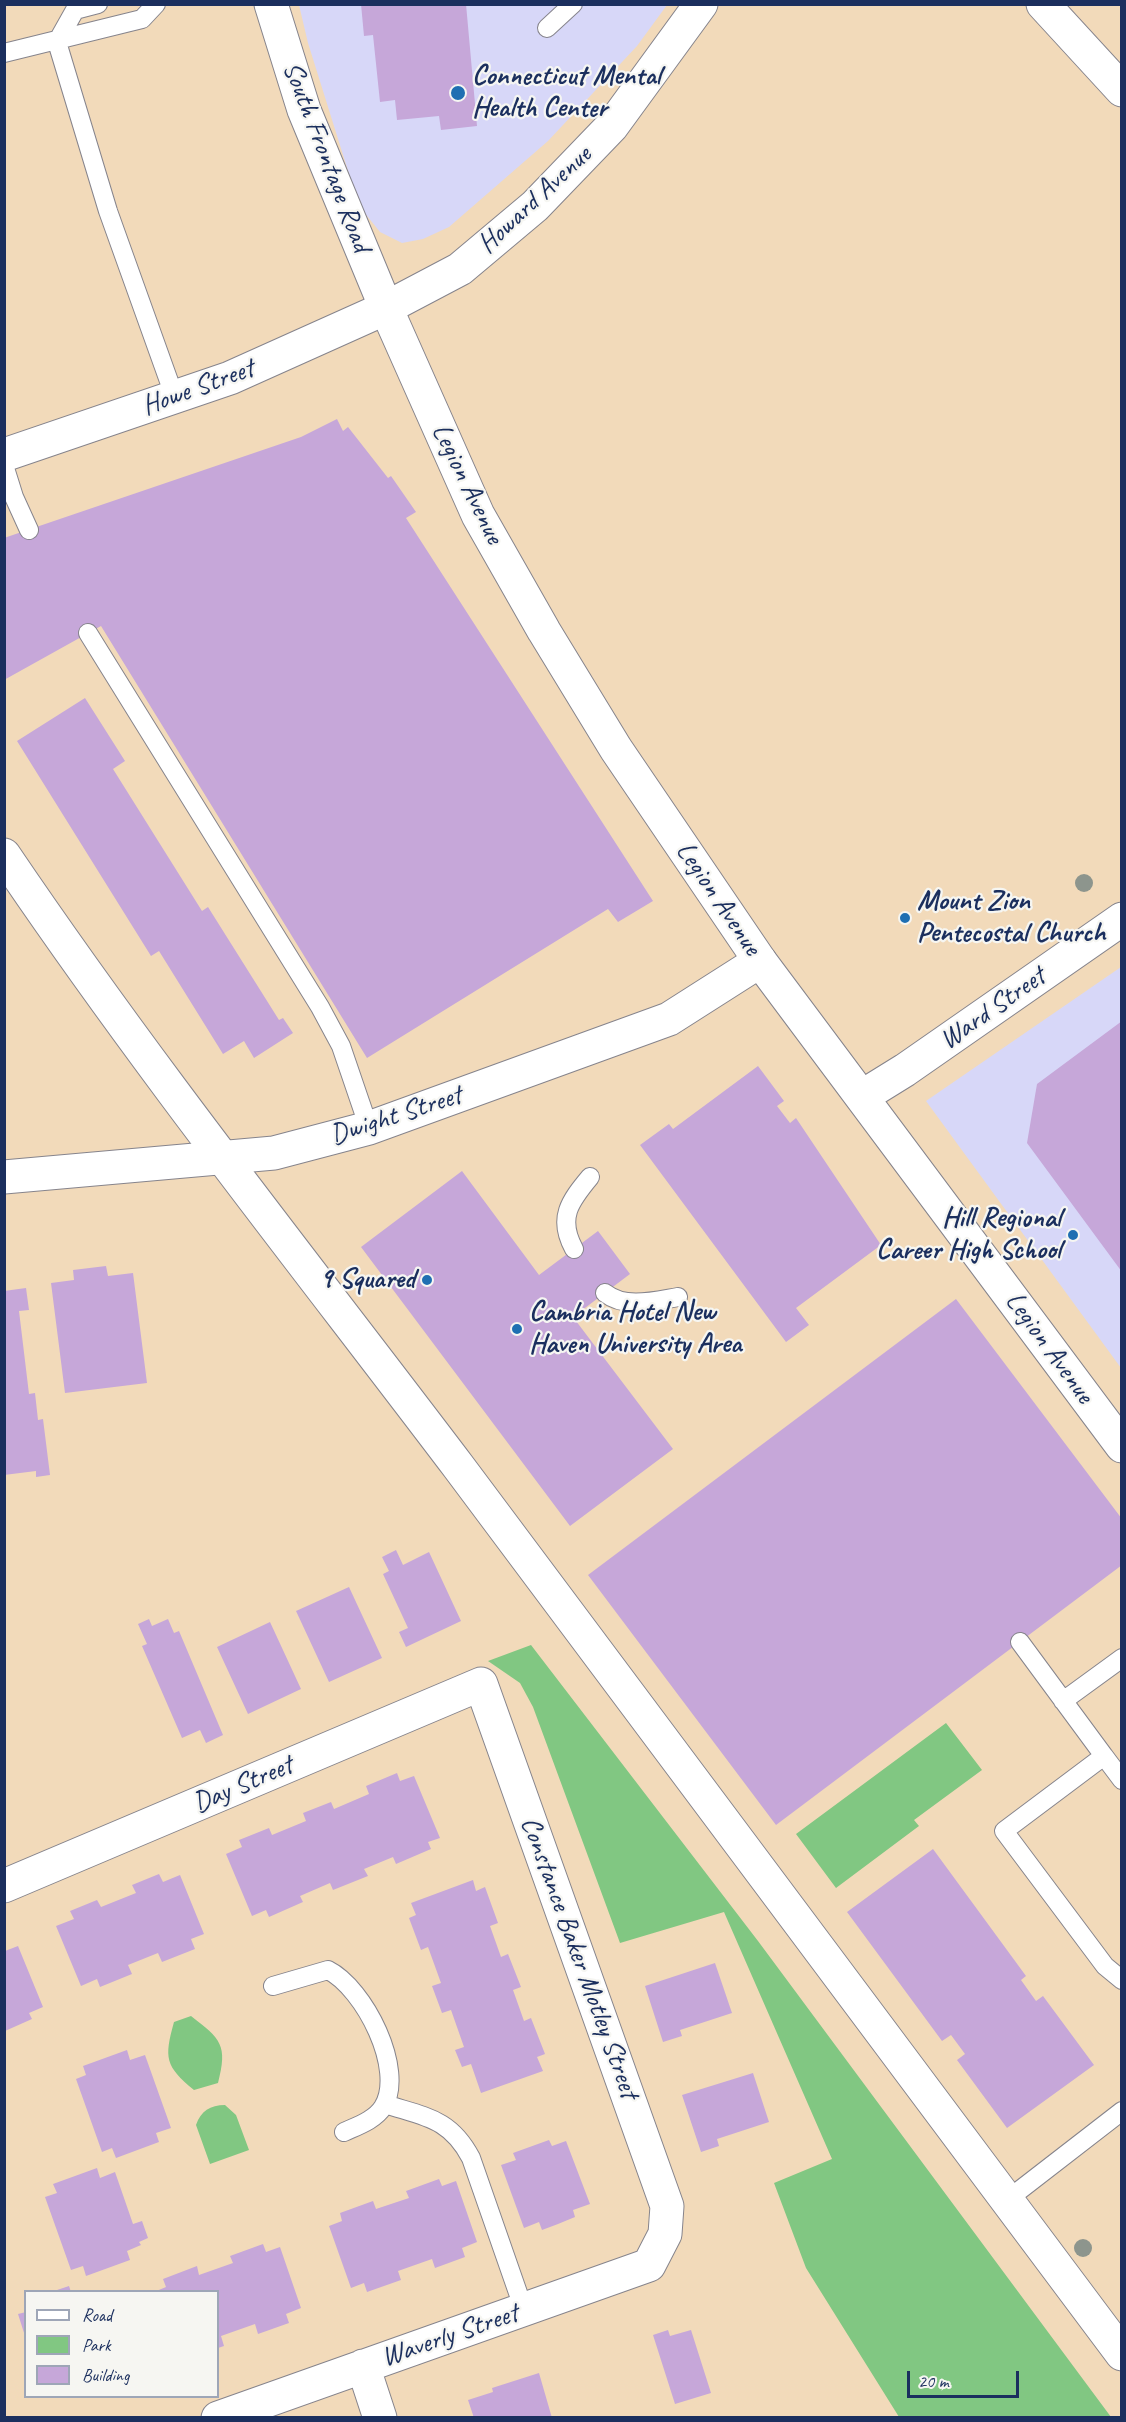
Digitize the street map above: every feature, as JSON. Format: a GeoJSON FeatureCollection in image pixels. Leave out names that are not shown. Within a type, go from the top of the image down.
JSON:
{"type":"FeatureCollection","features":[{"type":"Feature","properties":{"kind":"main road","name":"South Frontage Road"},"geometry":{"type":"LineString","coordinates":[[272,4],[304,110],[386,308]]}},
{"type":"Feature","properties":{"kind":"main road","name":"Howard Avenue"},"geometry":{"type":"LineString","coordinates":[[386,308],[460,269],[535,206],[612,126],[702,4]]}},
{"type":"Feature","properties":{"kind":"main road"},"geometry":{"type":"LineString","coordinates":[[1043,4],[1122,90]]}},
{"type":"Feature","properties":{"kind":"main road","name":"Howe Street"},"geometry":{"type":"LineString","coordinates":[[4,455],[230,378],[386,308]]}},
{"type":"Feature","properties":{"kind":"main road","name":"Legion Avenue"},"geometry":{"type":"LineString","coordinates":[[386,308],[478,515],[544,631],[616,749],[760,961],[1122,1446]]}},
{"type":"Feature","properties":{"kind":"main road"},"geometry":{"type":"LineString","coordinates":[[4,855],[73,953],[224,1157],[762,1869],[1122,2354]]}},
{"type":"Feature","properties":{"kind":"main road","name":"Ward Street"},"geometry":{"type":"LineString","coordinates":[[863,1096],[900,1074],[1122,919]]}},
{"type":"Feature","properties":{"kind":"main road","name":"Dwight Street"},"geometry":{"type":"LineString","coordinates":[[4,1177],[274,1153],[369,1128],[669,1019],[760,961]]}},
{"type":"Feature","properties":{"kind":"main road","name":"Day Street"},"geometry":{"type":"LineString","coordinates":[[4,1886],[481,1684]]}},
{"type":"Feature","properties":{"kind":"main road","name":"Constance Baker Motley Street"},"geometry":{"type":"LineString","coordinates":[[481,1684],[667,2206],[665,2234]]}},
{"type":"Feature","properties":{"kind":"main road","name":"Waverly Street"},"geometry":{"type":"LineString","coordinates":[[218,2418],[649,2265],[665,2234]]}},
{"type":"Feature","properties":{"kind":"main road"},"geometry":{"type":"LineString","coordinates":[[363,2367],[380,2418]]}},
{"type":"Feature","properties":{"kind":"lane"},"geometry":{"type":"LineString","coordinates":[[98,4],[75,10],[57,42],[108,211],[175,398]]}},
{"type":"Feature","properties":{"kind":"lane"},"geometry":{"type":"LineString","coordinates":[[546,28],[573,4]]}},
{"type":"Feature","properties":{"kind":"lane"},"geometry":{"type":"LineString","coordinates":[[4,54],[142,19],[153,5]]}},
{"type":"Feature","properties":{"kind":"lane"},"geometry":{"type":"LineString","coordinates":[[4,465],[28,530]]}},
{"type":"Feature","properties":{"kind":"lane"},"geometry":{"type":"LineString","coordinates":[[88,633],[320,1007],[341,1046],[369,1128]]}},
{"type":"Feature","properties":{"kind":"lane"},"geometry":{"type":"LineString","coordinates":[[574,1249],[566,1230],[565,1219],[570,1204],[590,1177]]}},
{"type":"Feature","properties":{"kind":"lane"},"geometry":{"type":"LineString","coordinates":[[605,1293],[611,1298],[630,1302],[678,1297]]}},
{"type":"Feature","properties":{"kind":"lane"},"geometry":{"type":"LineString","coordinates":[[1020,1642],[1122,1780]]}},
{"type":"Feature","properties":{"kind":"lane"},"geometry":{"type":"LineString","coordinates":[[1064,1701],[1122,1658]]}},
{"type":"Feature","properties":{"kind":"lane"},"geometry":{"type":"LineString","coordinates":[[1104,1756],[1004,1831],[1104,1966],[1122,1980]]}},
{"type":"Feature","properties":{"kind":"lane"},"geometry":{"type":"LineString","coordinates":[[273,1986],[328,1970],[340,1976],[360,1997],[374,2023],[387,2066],[385,2104],[374,2116],[344,2132]]}},
{"type":"Feature","properties":{"kind":"lane"},"geometry":{"type":"LineString","coordinates":[[385,2104],[447,2126],[460,2138],[471,2158],[524,2310]]}},
{"type":"Feature","properties":{"kind":"lane"},"geometry":{"type":"LineString","coordinates":[[1007,2200],[1122,2111]]}},
{"type":"Feature","properties":{"kind":"shaded area","name":"Connecticut Mental Health Center"},"geometry":{"type":"Polygon","coordinates":[[[299,5],[667,5],[637,46],[548,141],[449,227],[423,239],[402,243],[380,232],[359,206],[308,43],[299,5]]]}},
{"type":"Feature","properties":{"kind":"shaded area","name":"Hill Regional Career High School"},"geometry":{"type":"Polygon","coordinates":[[[1121,967],[1121,1368],[926,1101],[1121,967]]]}},
{"type":"Feature","properties":{"kind":"green space"},"geometry":{"type":"Polygon","coordinates":[[[531,1645],[758,1941],[1111,2417],[899,2417],[806,2268],[774,2183],[832,2159],[724,1912],[620,1943],[533,1707],[520,1683],[488,1661],[531,1645]]]}},
{"type":"Feature","properties":{"kind":"green space"},"geometry":{"type":"Polygon","coordinates":[[[946,1723],[982,1770],[914,1820],[919,1826],[836,1888],[796,1834],[946,1723]]]}},
{"type":"Feature","properties":{"kind":"green space"},"geometry":{"type":"Polygon","coordinates":[[[191,2016],[215,2037],[222,2051],[218,2083],[194,2090],[172,2067],[168,2053],[174,2022],[191,2016]]]}},
{"type":"Feature","properties":{"kind":"green space"},"geometry":{"type":"Polygon","coordinates":[[[225,2105],[236,2115],[249,2150],[210,2164],[196,2125],[207,2110],[225,2105]]]}},
{"type":"Feature","properties":{"kind":"building"},"geometry":{"type":"Polygon","coordinates":[[[361,4],[466,4],[477,126],[441,130],[439,116],[397,120],[395,100],[380,102],[373,35],[364,36],[361,4]]]}},
{"type":"Feature","properties":{"kind":"building"},"geometry":{"type":"Polygon","coordinates":[[[337,419],[343,431],[348,427],[388,478],[391,476],[416,512],[406,518],[653,901],[618,922],[608,909],[367,1058],[101,626],[4,680],[4,538],[301,437],[337,419]]]}},
{"type":"Feature","properties":{"kind":"building"},"geometry":{"type":"Polygon","coordinates":[[[85,698],[125,761],[113,769],[202,911],[208,907],[279,1020],[283,1018],[293,1033],[254,1058],[244,1041],[223,1054],[159,951],[151,956],[17,741],[85,698]]]}},
{"type":"Feature","properties":{"kind":"building"},"geometry":{"type":"Polygon","coordinates":[[[1122,1021],[1122,1272],[1027,1143],[1037,1084],[1122,1021]]]}},
{"type":"Feature","properties":{"kind":"building"},"geometry":{"type":"Polygon","coordinates":[[[758,1066],[784,1101],[777,1106],[790,1123],[796,1118],[881,1245],[796,1308],[809,1325],[786,1342],[640,1145],[669,1124],[673,1129],[758,1066]]]}},
{"type":"Feature","properties":{"kind":"building"},"geometry":{"type":"Polygon","coordinates":[[[462,1171],[539,1275],[598,1231],[630,1274],[573,1317],[673,1449],[570,1526],[361,1247],[462,1171]]]}},
{"type":"Feature","properties":{"kind":"building"},"geometry":{"type":"Polygon","coordinates":[[[106,1266],[108,1276],[133,1273],[147,1383],[65,1393],[51,1283],[74,1280],[73,1270],[106,1266]]]}},
{"type":"Feature","properties":{"kind":"building"},"geometry":{"type":"Polygon","coordinates":[[[26,1288],[29,1310],[19,1311],[29,1394],[35,1393],[38,1420],[43,1419],[50,1475],[36,1477],[36,1471],[4,1475],[4,1291],[26,1288]]]}},
{"type":"Feature","properties":{"kind":"building"},"geometry":{"type":"Polygon","coordinates":[[[956,1299],[1122,1519],[1122,1565],[776,1825],[588,1575],[956,1299]]]}},
{"type":"Feature","properties":{"kind":"building"},"geometry":{"type":"Polygon","coordinates":[[[396,1550],[403,1565],[429,1552],[461,1621],[406,1647],[399,1632],[408,1628],[383,1574],[389,1571],[382,1557],[396,1550]]]}},
{"type":"Feature","properties":{"kind":"building"},"geometry":{"type":"Polygon","coordinates":[[[349,1587],[382,1658],[329,1682],[296,1611],[349,1587]]]}},
{"type":"Feature","properties":{"kind":"building"},"geometry":{"type":"Polygon","coordinates":[[[149,1619],[152,1626],[168,1619],[174,1633],[179,1631],[223,1735],[206,1743],[200,1730],[182,1738],[142,1646],[147,1644],[138,1624],[149,1619]]]}},
{"type":"Feature","properties":{"kind":"building"},"geometry":{"type":"Polygon","coordinates":[[[270,1622],[301,1689],[248,1714],[217,1647],[270,1622]]]}},
{"type":"Feature","properties":{"kind":"building"},"geometry":{"type":"Polygon","coordinates":[[[397,1773],[400,1781],[414,1776],[440,1838],[428,1842],[431,1849],[396,1864],[393,1857],[364,1869],[368,1876],[333,1890],[330,1883],[300,1896],[303,1902],[269,1917],[266,1910],[252,1916],[226,1854],[242,1847],[239,1840],[269,1828],[272,1835],[306,1821],[303,1813],[331,1802],[334,1809],[369,1794],[366,1786],[397,1773]]]}},
{"type":"Feature","properties":{"kind":"building"},"geometry":{"type":"Polygon","coordinates":[[[933,1849],[1026,1976],[1021,1980],[1036,2001],[1043,1996],[1094,2065],[1007,2128],[957,2060],[965,2054],[951,2035],[942,2041],[847,1912],[933,1849]]]}},
{"type":"Feature","properties":{"kind":"building"},"geometry":{"type":"Polygon","coordinates":[[[159,1874],[163,1882],[180,1875],[204,1934],[191,1939],[195,1949],[162,1962],[158,1953],[128,1965],[132,1974],[100,1987],[97,1979],[81,1986],[56,1926],[74,1919],[70,1911],[97,1900],[101,1907],[136,1893],[132,1885],[159,1874]]]}},
{"type":"Feature","properties":{"kind":"building"},"geometry":{"type":"Polygon","coordinates":[[[473,1880],[476,1891],[485,1887],[498,1923],[490,1926],[501,1957],[508,1954],[521,1987],[513,1990],[524,2021],[531,2018],[545,2054],[537,2057],[543,2071],[481,2093],[471,2064],[462,2067],[455,2050],[464,2047],[451,2010],[442,2013],[432,1986],[441,1983],[428,1947],[421,1950],[409,1918],[416,1915],[411,1903],[473,1880]]]}},
{"type":"Feature","properties":{"kind":"building"},"geometry":{"type":"Polygon","coordinates":[[[18,1946],[43,2007],[29,2013],[32,2019],[5,2031],[5,1951],[18,1946]]]}},
{"type":"Feature","properties":{"kind":"building"},"geometry":{"type":"Polygon","coordinates":[[[715,1963],[732,2013],[680,2030],[682,2036],[663,2042],[645,1986],[715,1963]]]}},
{"type":"Feature","properties":{"kind":"building"},"geometry":{"type":"Polygon","coordinates":[[[127,2050],[130,2060],[145,2055],[171,2128],[156,2133],[159,2142],[116,2158],[112,2148],[102,2152],[76,2079],[86,2075],[83,2066],[127,2050]]]}},
{"type":"Feature","properties":{"kind":"building"},"geometry":{"type":"Polygon","coordinates":[[[753,2073],[769,2122],[717,2139],[719,2146],[701,2152],[682,2095],[753,2073]]]}},
{"type":"Feature","properties":{"kind":"building"},"geometry":{"type":"Polygon","coordinates":[[[549,2140],[552,2146],[566,2141],[590,2204],[573,2210],[575,2217],[542,2230],[539,2222],[524,2228],[501,2165],[516,2160],[513,2153],[549,2140]]]}},
{"type":"Feature","properties":{"kind":"building"},"geometry":{"type":"Polygon","coordinates":[[[97,2168],[100,2178],[115,2172],[133,2224],[142,2221],[148,2238],[139,2242],[141,2245],[127,2251],[130,2260],[86,2276],[83,2266],[71,2270],[45,2197],[57,2193],[53,2184],[97,2168]]]}},
{"type":"Feature","properties":{"kind":"building"},"geometry":{"type":"Polygon","coordinates":[[[439,2179],[442,2186],[456,2181],[477,2242],[462,2248],[465,2257],[435,2268],[432,2259],[398,2271],[401,2280],[367,2292],[364,2283],[351,2288],[329,2226],[342,2221],[340,2213],[373,2201],[376,2209],[409,2198],[406,2191],[439,2179]]]}},
{"type":"Feature","properties":{"kind":"building"},"geometry":{"type":"Polygon","coordinates":[[[263,2244],[266,2252],[280,2247],[301,2308],[286,2314],[289,2323],[258,2334],[255,2324],[221,2336],[224,2346],[219,2348],[219,2290],[159,2290],[166,2287],[163,2279],[197,2266],[199,2275],[233,2263],[230,2256],[263,2244]]]}},
{"type":"Feature","properties":{"kind":"building"},"geometry":{"type":"Polygon","coordinates":[[[69,2286],[70,2290],[57,2290],[69,2286]]]}},
{"type":"Feature","properties":{"kind":"building"},"geometry":{"type":"Polygon","coordinates":[[[24,2312],[24,2333],[18,2314],[24,2312]]]}},
{"type":"Feature","properties":{"kind":"building"},"geometry":{"type":"Polygon","coordinates":[[[668,2330],[670,2336],[691,2330],[711,2393],[675,2404],[653,2335],[668,2330]]]}},
{"type":"Feature","properties":{"kind":"building"},"geometry":{"type":"Polygon","coordinates":[[[539,2373],[552,2418],[474,2418],[468,2400],[493,2392],[492,2388],[539,2373]]]}},
{"type":"Feature","properties":{"kind":"place","name":"Connecticut Mental Health Center"},"geometry":{"type":"Point","coordinates":[458,93]}},
{"type":"Feature","properties":{"kind":"place","name":"Mount Zion Pentecostal Church"},"geometry":{"type":"Point","coordinates":[905,918]}},
{"type":"Feature","properties":{"kind":"place","name":"Hill Regional Career High School"},"geometry":{"type":"Point","coordinates":[1073,1235]}},
{"type":"Feature","properties":{"kind":"place","name":"9 Squared"},"geometry":{"type":"Point","coordinates":[427,1280]}},
{"type":"Feature","properties":{"kind":"place","name":"Cambria Hotel New Haven University Area"},"geometry":{"type":"Point","coordinates":[517,1329]}}]}
